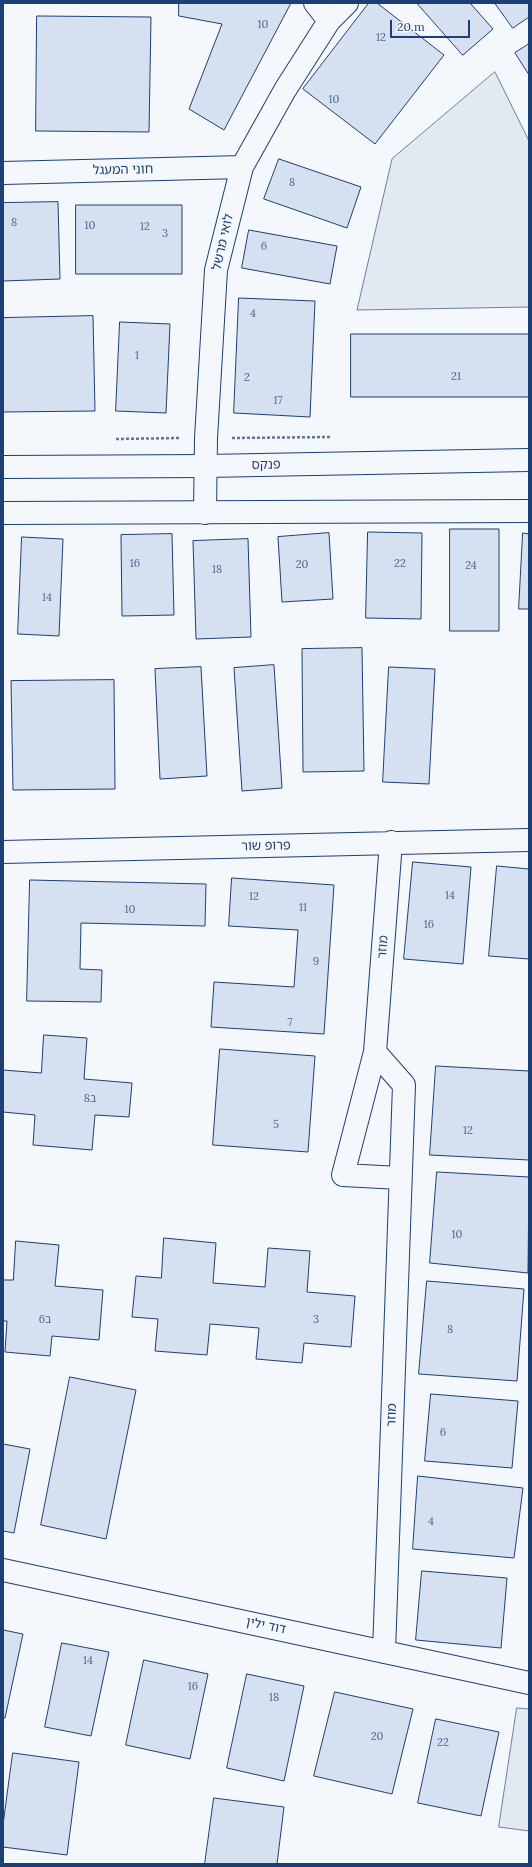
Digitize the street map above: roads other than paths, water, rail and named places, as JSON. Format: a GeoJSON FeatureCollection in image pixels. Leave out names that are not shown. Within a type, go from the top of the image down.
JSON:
{"type":"FeatureCollection","features":[{"type":"Feature","properties":{"kind":"street"},"geometry":{"type":"LineString","coordinates":[[315,3],[329,21]]}},
{"type":"Feature","properties":{"kind":"street","name":"לואי מרשל"},"geometry":{"type":"LineString","coordinates":[[205,512],[206,438],[216,270],[242,167],[285,90],[329,21],[346,3]]}},
{"type":"Feature","properties":{"kind":"street","name":"חוני המעגל"},"geometry":{"type":"LineString","coordinates":[[3,173],[242,167]]}},
{"type":"Feature","properties":{"kind":"street","name":"פנקס"},"geometry":{"type":"LineString","coordinates":[[3,467],[206,466],[529,460]]}},
{"type":"Feature","properties":{"kind":"street"},"geometry":{"type":"LineString","coordinates":[[3,513],[529,512]]}},
{"type":"Feature","properties":{"kind":"street","name":"פרופ שור"},"geometry":{"type":"LineString","coordinates":[[3,852],[529,840]]}},
{"type":"Feature","properties":{"kind":"street","name":"מוזר"},"geometry":{"type":"LineString","coordinates":[[391,842],[375,1052],[343,1175],[400,1178]]}},
{"type":"Feature","properties":{"kind":"street","name":"מוזר"},"geometry":{"type":"LineString","coordinates":[[375,1052],[404,1085],[384,1652]]}},
{"type":"Feature","properties":{"kind":"street","name":"דוד ילין"},"geometry":{"type":"LineString","coordinates":[[3,1570],[529,1683]]}}]}
